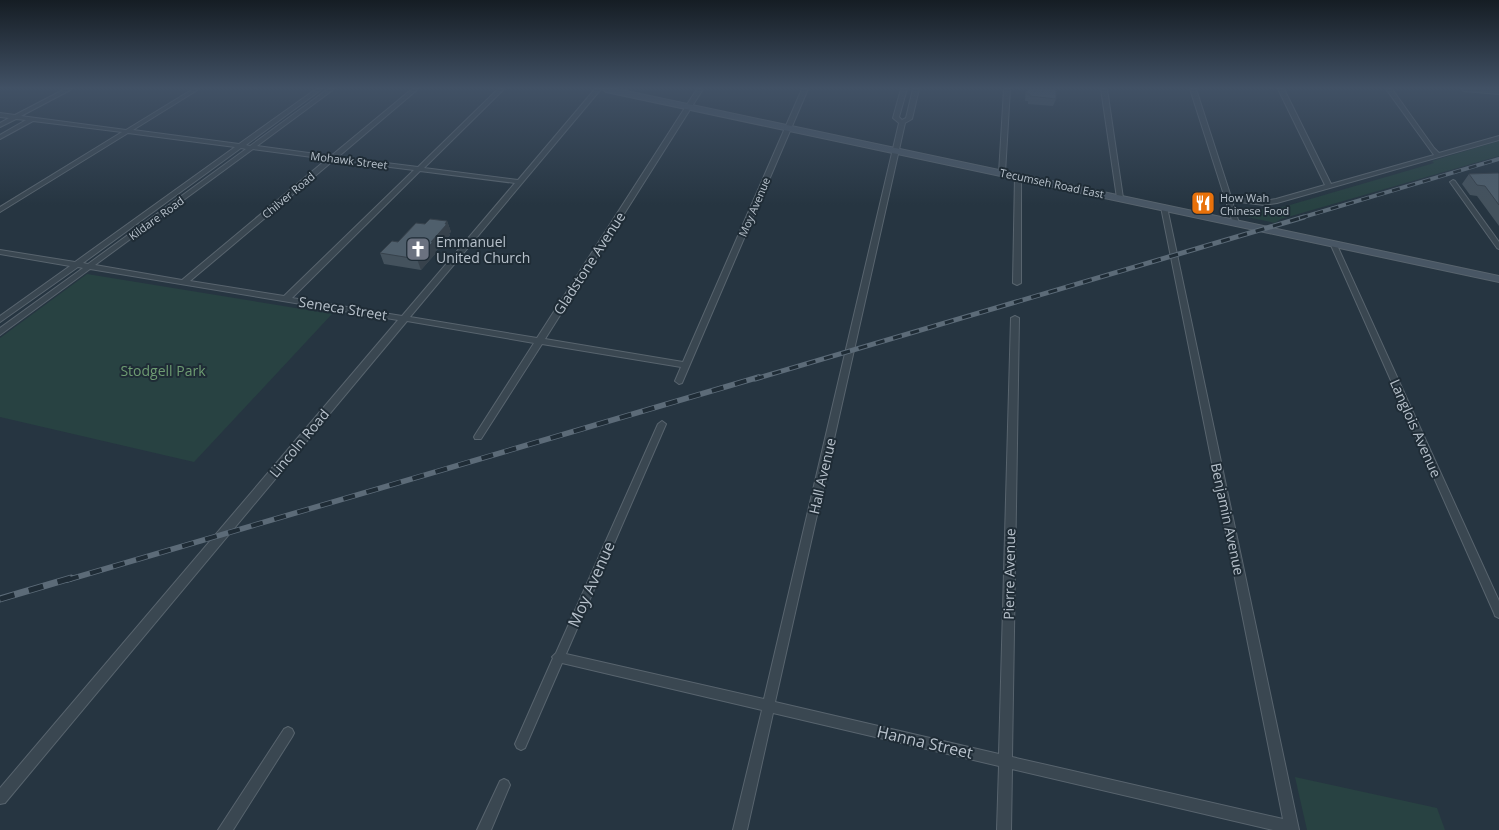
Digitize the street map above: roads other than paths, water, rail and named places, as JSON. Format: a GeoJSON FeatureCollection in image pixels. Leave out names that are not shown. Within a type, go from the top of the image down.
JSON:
{"type":"FeatureCollection","features":[{"type":"Feature","properties":{"kind":"main road","name":"Tecumseh Road East"},"geometry":{"type":"LineString","coordinates":[[789,128],[1499,278]]}},
{"type":"Feature","properties":{"kind":"street"},"geometry":{"type":"LineString","coordinates":[[0,137],[16,128]]}},
{"type":"Feature","properties":{"kind":"street","name":"Mohawk Street"},"geometry":{"type":"LineString","coordinates":[[101,128],[519,182]]}},
{"type":"Feature","properties":{"kind":"street"},"geometry":{"type":"LineString","coordinates":[[0,210],[132,128]]}},
{"type":"Feature","properties":{"kind":"street","name":"Kildare Road"},"geometry":{"type":"LineString","coordinates":[[0,320],[265,128]]}},
{"type":"Feature","properties":{"kind":"street","name":"Kildare Road"},"geometry":{"type":"LineString","coordinates":[[0,332],[278,128]]}},
{"type":"Feature","properties":{"kind":"street","name":"Chilver Road"},"geometry":{"type":"LineString","coordinates":[[184,282],[368,128]]}},
{"type":"Feature","properties":{"kind":"street"},"geometry":{"type":"LineString","coordinates":[[286,299],[461,128]]}},
{"type":"Feature","properties":{"kind":"street","name":"Lincoln Road"},"geometry":{"type":"LineString","coordinates":[[0,798],[565,128]]}},
{"type":"Feature","properties":{"kind":"street","name":"Gladstone Avenue"},"geometry":{"type":"LineString","coordinates":[[478,437],[675,128]]}},
{"type":"Feature","properties":{"kind":"street","name":"Moy Avenue"},"geometry":{"type":"LineString","coordinates":[[679,381],[789,128]]}},
{"type":"Feature","properties":{"kind":"street","name":"Hall Avenue"},"geometry":{"type":"LineString","coordinates":[[740,830],[901,128]]}},
{"type":"Feature","properties":{"kind":"street"},"geometry":{"type":"LineString","coordinates":[[1002,173],[1005,128]]}},
{"type":"Feature","properties":{"kind":"street"},"geometry":{"type":"LineString","coordinates":[[1110,128],[1120,198]]}},
{"type":"Feature","properties":{"kind":"street"},"geometry":{"type":"LineString","coordinates":[[1205,128],[1236,222]]}},
{"type":"Feature","properties":{"kind":"street"},"geometry":{"type":"LineString","coordinates":[[1300,128],[1329,187]]}},
{"type":"Feature","properties":{"kind":"street"},"geometry":{"type":"LineString","coordinates":[[1417,128],[1439,156]]}},
{"type":"Feature","properties":{"kind":"street"},"geometry":{"type":"LineString","coordinates":[[1228,199],[1257,202],[1277,201],[1499,138]]}},
{"type":"Feature","properties":{"kind":"street"},"geometry":{"type":"LineString","coordinates":[[1018,176],[1018,283]]}},
{"type":"Feature","properties":{"kind":"street"},"geometry":{"type":"LineString","coordinates":[[1453,182],[1499,247]]}},
{"type":"Feature","properties":{"kind":"street","name":"Benjamin Avenue"},"geometry":{"type":"LineString","coordinates":[[1164,207],[1292,829]]}},
{"type":"Feature","properties":{"kind":"street","name":"Langlois Avenue"},"geometry":{"type":"LineString","coordinates":[[1333,243],[1499,613]]}},
{"type":"Feature","properties":{"kind":"street","name":"Seneca Street"},"geometry":{"type":"LineString","coordinates":[[0,252],[686,365]]}},
{"type":"Feature","properties":{"kind":"street","name":"Pierre Avenue"},"geometry":{"type":"LineString","coordinates":[[1004,830],[1015,318]]}},
{"type":"Feature","properties":{"kind":"street","name":"Moy Avenue"},"geometry":{"type":"LineString","coordinates":[[520,744],[662,424]]}},
{"type":"Feature","properties":{"kind":"street","name":"Hanna Street"},"geometry":{"type":"LineString","coordinates":[[558,657],[1292,829]]}},
{"type":"Feature","properties":{"kind":"street"},"geometry":{"type":"LineString","coordinates":[[225,830],[288,733]]}},
{"type":"Feature","properties":{"kind":"street"},"geometry":{"type":"LineString","coordinates":[[484,830],[504,784]]}},
{"type":"Feature","properties":{"kind":"railway"},"geometry":{"type":"LineString","coordinates":[[1300,218],[1499,159]]}},
{"type":"Feature","properties":{"kind":"railway"},"geometry":{"type":"LineString","coordinates":[[755,379],[1304,217]]}},
{"type":"Feature","properties":{"kind":"railway"},"geometry":{"type":"LineString","coordinates":[[67,580],[759,377]]}},
{"type":"Feature","properties":{"kind":"railway"},"geometry":{"type":"LineString","coordinates":[[0,599],[71,578]]}},
{"type":"Feature","properties":{"kind":"place","name":"How Wah Chinese Food"},"geometry":{"type":"Point","coordinates":[1203,203]}},
{"type":"Feature","properties":{"kind":"place","name":"Emmanuel United Church"},"geometry":{"type":"Point","coordinates":[418,249]}},
{"type":"Feature","properties":{"kind":"park label","name":"Stodgell Park"},"geometry":{"type":"Point","coordinates":[163,370]}}]}
